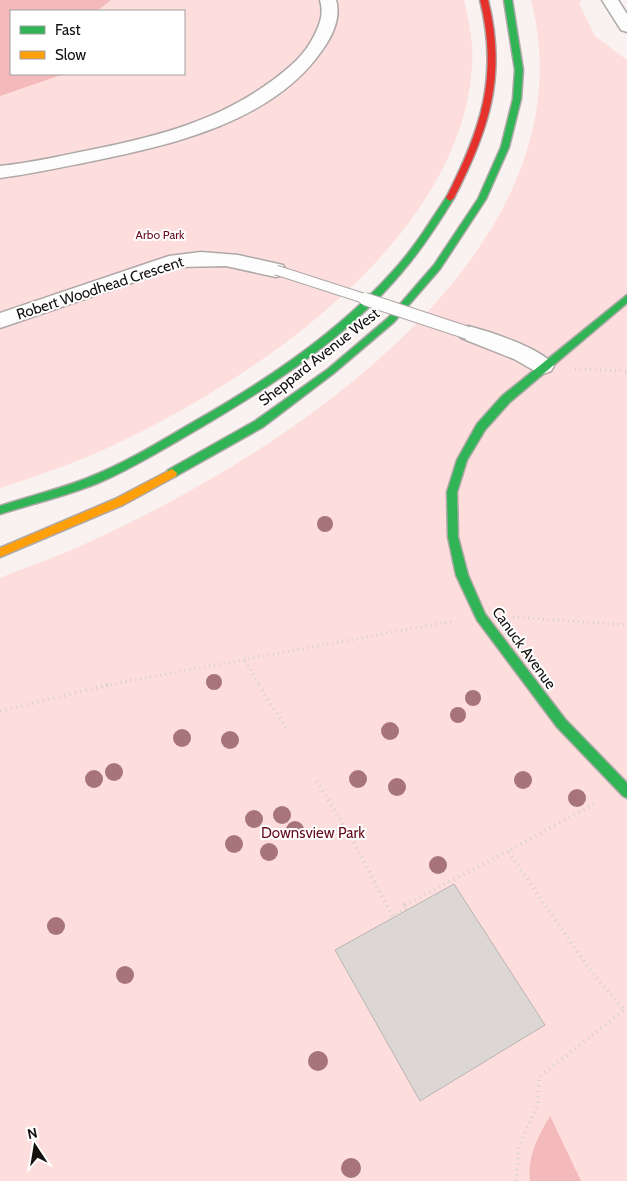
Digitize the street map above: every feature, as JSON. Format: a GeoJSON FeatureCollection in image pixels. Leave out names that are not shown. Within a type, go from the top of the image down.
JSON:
{"type":"FeatureCollection","features":[{"type":"Feature","properties":{"kind":"main road","name":"Sheppard Avenue West"},"geometry":{"type":"LineString","coordinates":[[0,510],[104,476],[204,423],[283,372],[325,341],[356,314],[414,254],[453,198],[478,144],[494,71],[487,10],[484,0]]}},
{"type":"Feature","properties":{"kind":"main road","name":"Sheppard Avenue West"},"geometry":{"type":"LineString","coordinates":[[0,554],[118,502],[259,424],[330,371],[391,320],[437,267],[482,199],[505,147],[517,99],[519,70],[508,0]]}},
{"type":"Feature","properties":{"kind":"main road","name":"Canuck Avenue"},"geometry":{"type":"LineString","coordinates":[[627,298],[543,366],[506,399],[481,427],[462,460],[452,492],[453,537],[462,575],[481,617],[561,723],[627,792]]}},
{"type":"Feature","properties":{"kind":"street"},"geometry":{"type":"LineString","coordinates":[[0,172],[128,148],[200,129],[223,120],[267,94],[302,66],[317,45],[327,26],[331,15],[328,0]]}},
{"type":"Feature","properties":{"kind":"street"},"geometry":{"type":"LineString","coordinates":[[610,0],[627,27]]}},
{"type":"Feature","properties":{"kind":"street","name":"Robert Woodhead Crescent"},"geometry":{"type":"LineString","coordinates":[[0,321],[176,261],[194,258],[224,258],[276,270]]}},
{"type":"Feature","properties":{"kind":"street","name":"Robert Woodhead Crescent"},"geometry":{"type":"LineString","coordinates":[[468,333],[522,354],[543,366]]}},
{"type":"Feature","properties":{"kind":"lane","name":"Robert Woodhead Crescent"},"geometry":{"type":"LineString","coordinates":[[276,270],[468,333]]}},
{"type":"Feature","properties":{"kind":"path"},"geometry":{"type":"LineString","coordinates":[[543,366],[627,371]]}},
{"type":"Feature","properties":{"kind":"path"},"geometry":{"type":"LineString","coordinates":[[509,616],[627,625]]}},
{"type":"Feature","properties":{"kind":"path"},"geometry":{"type":"LineString","coordinates":[[0,711],[83,689],[245,661],[456,620]]}},
{"type":"Feature","properties":{"kind":"path"},"geometry":{"type":"LineString","coordinates":[[245,661],[286,728]]}},
{"type":"Feature","properties":{"kind":"path"},"geometry":{"type":"LineString","coordinates":[[317,781],[352,839],[393,917],[407,908],[405,905],[594,804]]}},
{"type":"Feature","properties":{"kind":"path"},"geometry":{"type":"LineString","coordinates":[[508,851],[588,967],[626,1009],[539,1077],[538,1105],[519,1146],[516,1181]]}},
{"type":"Feature","properties":{"kind":"green space","name":"Arbo Park"},"geometry":{"type":"Polygon","coordinates":[[[0,0],[464,0],[471,33],[472,67],[459,131],[430,192],[388,248],[338,300],[281,346],[221,387],[160,422],[103,450],[52,471],[0,488],[0,0]]]}},
{"type":"Feature","properties":{"kind":"green space","name":"Downsview Park"},"geometry":{"type":"Polygon","coordinates":[[[531,0],[582,0],[579,3],[595,36],[627,60],[627,1181],[0,1181],[0,578],[87,543],[165,505],[248,457],[330,399],[407,333],[470,260],[516,179],[539,92],[531,0]]]}},
{"type":"Feature","properties":{"kind":"shaded area"},"geometry":{"type":"Polygon","coordinates":[[[0,0],[111,0],[98,10],[10,10],[10,75],[61,75],[0,96],[0,0]]]}},
{"type":"Feature","properties":{"kind":"shaded area"},"geometry":{"type":"Polygon","coordinates":[[[550,1116],[581,1181],[530,1181],[532,1155],[550,1116]]]}},
{"type":"Feature","properties":{"kind":"building"},"geometry":{"type":"Polygon","coordinates":[[[454,884],[545,1025],[420,1101],[335,950],[454,884]]]}},
{"type":"Feature","properties":{"kind":"traffic: fast"},"geometry":{"type":"LineString","coordinates":[[172,473],[259,424],[331,371],[391,320],[437,267],[482,199],[505,147],[517,99],[519,70],[508,0]]}},
{"type":"Feature","properties":{"kind":"traffic: fast"},"geometry":{"type":"LineString","coordinates":[[0,510],[94,480],[116,470],[220,412],[296,362],[332,334],[398,272],[426,236],[450,198]]}},
{"type":"Feature","properties":{"kind":"traffic: fast"},"geometry":{"type":"LineString","coordinates":[[627,298],[506,399],[481,427],[462,460],[452,492],[453,537],[462,575],[481,617],[561,723],[627,792]]}},
{"type":"Feature","properties":{"kind":"traffic: slow"},"geometry":{"type":"LineString","coordinates":[[0,553],[119,502],[172,473]]}},
{"type":"Feature","properties":{"kind":"traffic: jam"},"geometry":{"type":"LineString","coordinates":[[450,198],[472,151],[488,102],[492,77],[493,51],[484,0]]}}]}
